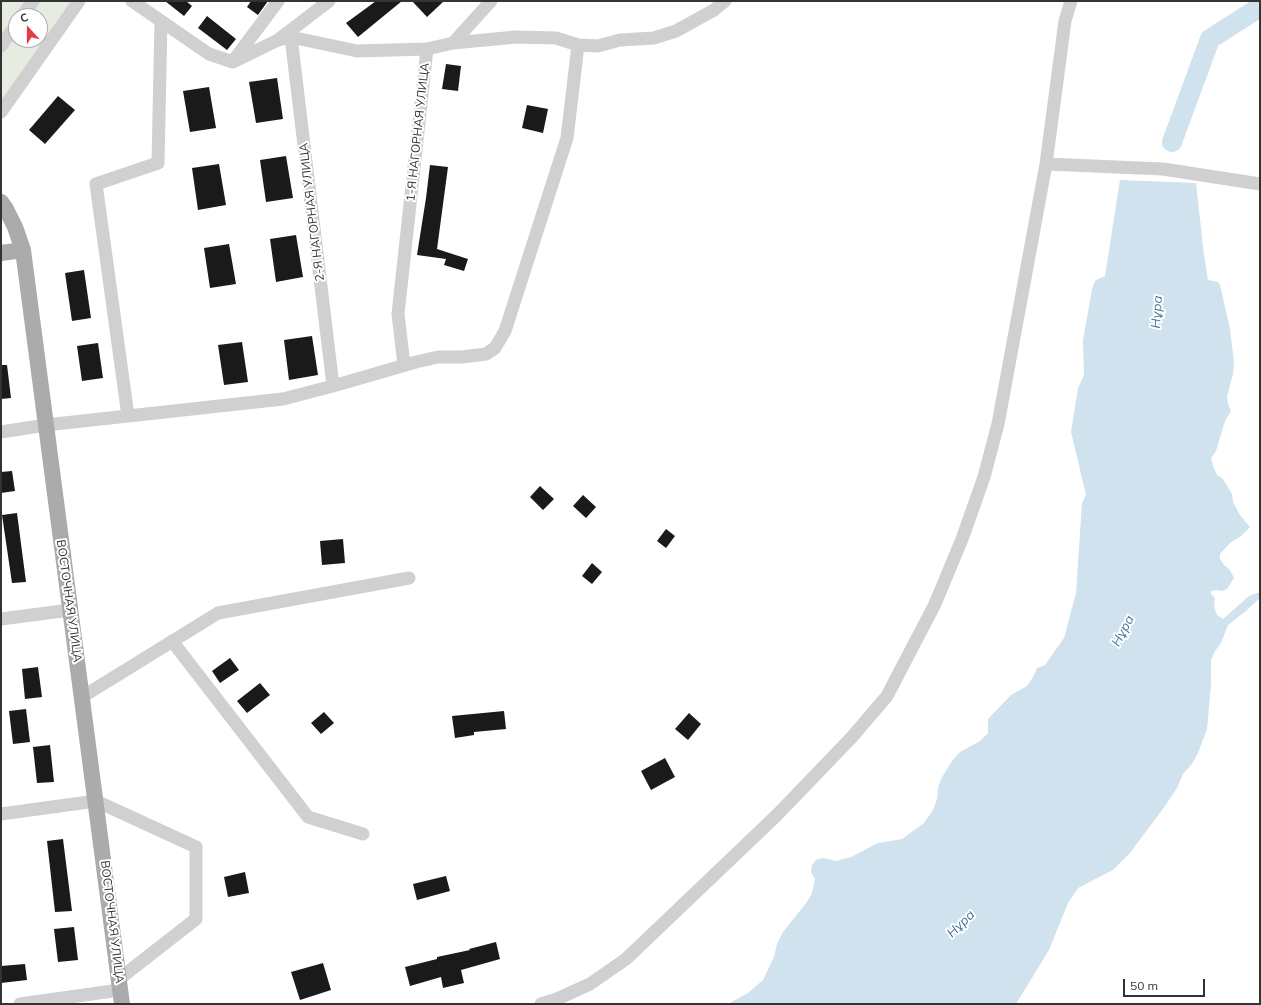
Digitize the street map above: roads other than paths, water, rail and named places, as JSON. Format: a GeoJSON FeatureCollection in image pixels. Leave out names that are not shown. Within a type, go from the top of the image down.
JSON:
{"type":"FeatureCollection","features":[{"type":"Feature","properties":{"kind":"main road","name":"ВОСТОЧНАЯ УЛИЦА"},"geometry":{"type":"LineString","coordinates":[[1,202],[6,209],[23,250],[120,991]]}},
{"type":"Feature","properties":{"kind":"main road"},"geometry":{"type":"LineString","coordinates":[[1,253],[23,250]]}},
{"type":"Feature","properties":{"kind":"street"},"geometry":{"type":"LineString","coordinates":[[1,112],[79,1]]}},
{"type":"Feature","properties":{"kind":"street"},"geometry":{"type":"LineString","coordinates":[[132,1],[209,54],[233,62],[278,40],[330,1]]}},
{"type":"Feature","properties":{"kind":"street"},"geometry":{"type":"LineString","coordinates":[[233,62],[278,1]]}},
{"type":"Feature","properties":{"kind":"street"},"geometry":{"type":"LineString","coordinates":[[453,43],[491,1]]}},
{"type":"Feature","properties":{"kind":"street"},"geometry":{"type":"LineString","coordinates":[[427,49],[453,43],[516,37],[556,38],[578,45],[598,46],[620,40],[654,38],[676,31],[714,10],[725,1]]}},
{"type":"Feature","properties":{"kind":"street"},"geometry":{"type":"LineString","coordinates":[[541,1004],[557,999],[590,984],[626,959],[777,815],[852,737],[887,696],[935,604],[962,539],[984,477],[998,424],[1046,164],[1065,21],[1071,1]]}},
{"type":"Feature","properties":{"kind":"street"},"geometry":{"type":"LineString","coordinates":[[128,416],[96,184],[158,163],[161,21]]}},
{"type":"Feature","properties":{"kind":"street"},"geometry":{"type":"LineString","coordinates":[[1,46],[8,36]]}},
{"type":"Feature","properties":{"kind":"street","name":"1-Я НАГОРНАЯ УЛИЦА"},"geometry":{"type":"LineString","coordinates":[[278,40],[292,37],[357,51],[427,49],[398,314],[404,365]]}},
{"type":"Feature","properties":{"kind":"street","name":"2-Я НАГОРНАЯ УЛИЦА"},"geometry":{"type":"LineString","coordinates":[[292,37],[333,386]]}},
{"type":"Feature","properties":{"kind":"street"},"geometry":{"type":"LineString","coordinates":[[1,432],[46,425],[283,399],[404,365],[438,357],[462,357],[486,354],[495,348],[507,323],[567,138],[578,45]]}},
{"type":"Feature","properties":{"kind":"street"},"geometry":{"type":"LineString","coordinates":[[1046,164],[1163,169],[1260,184]]}},
{"type":"Feature","properties":{"kind":"street"},"geometry":{"type":"LineString","coordinates":[[82,697],[218,613],[409,578]]}},
{"type":"Feature","properties":{"kind":"street"},"geometry":{"type":"LineString","coordinates":[[1,619],[70,610]]}},
{"type":"Feature","properties":{"kind":"street"},"geometry":{"type":"LineString","coordinates":[[172,641],[308,817],[363,834]]}},
{"type":"Feature","properties":{"kind":"street"},"geometry":{"type":"LineString","coordinates":[[1,814],[96,801],[196,847],[196,919],[120,991],[20,1004]]}},
{"type":"Feature","properties":{"kind":"water"},"geometry":{"type":"Polygon","coordinates":[[[1120,180],[1196,183],[1208,280],[1218,282],[1220,285],[1230,329],[1234,362],[1233,374],[1227,396],[1231,411],[1225,421],[1216,451],[1211,458],[1217,475],[1223,479],[1232,494],[1233,502],[1240,515],[1250,527],[1240,537],[1231,542],[1220,554],[1220,559],[1230,570],[1234,578],[1227,589],[1222,591],[1211,591],[1211,594],[1215,598],[1214,606],[1217,615],[1223,619],[1249,596],[1260,592],[1260,598],[1228,625],[1221,643],[1211,660],[1211,685],[1207,729],[1198,753],[1192,764],[1183,774],[1177,788],[1165,806],[1130,853],[1113,870],[1078,888],[1068,903],[1049,950],[1016,1004],[728,1004],[748,993],[763,980],[774,957],[777,944],[783,932],[807,902],[812,893],[815,879],[811,872],[812,865],[816,860],[823,858],[836,861],[851,857],[878,843],[902,839],[924,823],[933,810],[941,779],[952,761],[960,752],[980,741],[988,733],[988,719],[1011,695],[1027,686],[1037,668],[1045,665],[1064,638],[1076,593],[1082,503],[1086,495],[1071,432],[1078,388],[1084,375],[1083,340],[1092,289],[1095,281],[1105,276],[1120,180]]]}},
{"type":"Feature","properties":{"kind":"waterway","name":"Нұра"},"geometry":{"type":"LineString","coordinates":[[1172,142],[1210,39],[1260,7]]}}]}
